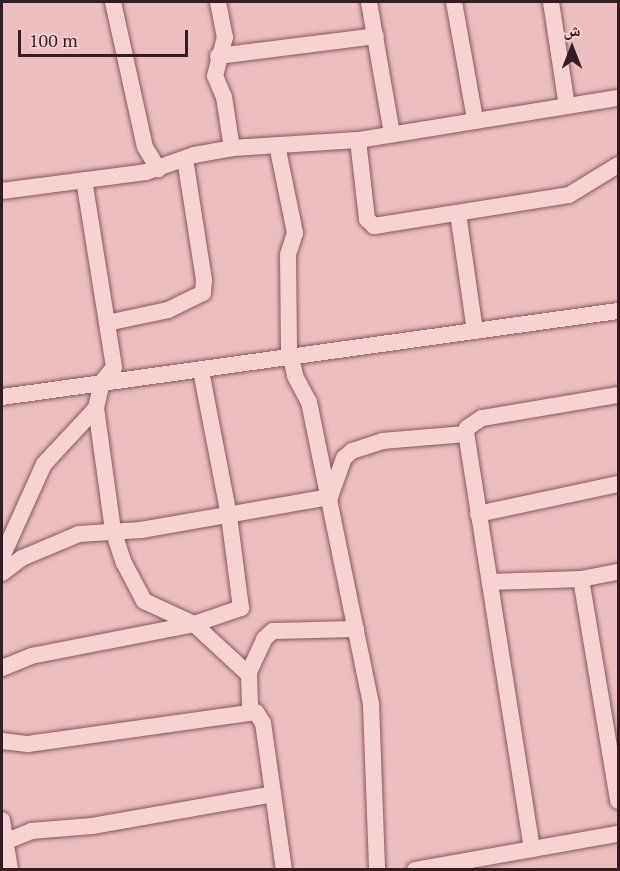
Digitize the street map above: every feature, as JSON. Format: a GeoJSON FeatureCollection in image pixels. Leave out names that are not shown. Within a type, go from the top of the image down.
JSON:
{"type":"FeatureCollection","features":[{"type":"Feature","properties":{"kind":"street"},"geometry":{"type":"LineString","coordinates":[[113,2],[145,147],[158,170]]}},
{"type":"Feature","properties":{"kind":"street"},"geometry":{"type":"LineString","coordinates":[[218,2],[225,37],[214,75],[224,97],[232,148]]}},
{"type":"Feature","properties":{"kind":"street"},"geometry":{"type":"LineString","coordinates":[[369,2],[392,134]]}},
{"type":"Feature","properties":{"kind":"street"},"geometry":{"type":"LineString","coordinates":[[454,2],[475,119]]}},
{"type":"Feature","properties":{"kind":"street"},"geometry":{"type":"LineString","coordinates":[[551,2],[567,105]]}},
{"type":"Feature","properties":{"kind":"street"},"geometry":{"type":"LineString","coordinates":[[218,56],[376,36]]}},
{"type":"Feature","properties":{"kind":"street"},"geometry":{"type":"LineString","coordinates":[[2,191],[158,170],[184,158],[232,148],[358,140],[475,119],[618,98]]}},
{"type":"Feature","properties":{"kind":"street"},"geometry":{"type":"LineString","coordinates":[[358,140],[371,225],[569,195],[618,165]]}},
{"type":"Feature","properties":{"kind":"street"},"geometry":{"type":"LineString","coordinates":[[277,145],[294,225],[288,255],[290,357],[309,402],[371,704],[377,870]]}},
{"type":"Feature","properties":{"kind":"street"},"geometry":{"type":"LineString","coordinates":[[107,323],[155,314],[203,293],[204,280],[184,158]]}},
{"type":"Feature","properties":{"kind":"street"},"geometry":{"type":"LineString","coordinates":[[84,180],[114,367],[100,385],[96,408],[113,530],[144,601],[194,624],[248,674],[252,687],[250,711]]}},
{"type":"Feature","properties":{"kind":"street"},"geometry":{"type":"LineString","coordinates":[[458,213],[476,331]]}},
{"type":"Feature","properties":{"kind":"street"},"geometry":{"type":"LineString","coordinates":[[2,397],[618,311]]}},
{"type":"Feature","properties":{"kind":"street"},"geometry":{"type":"LineString","coordinates":[[2,668],[31,656],[194,624],[241,608],[229,516],[201,370]]}},
{"type":"Feature","properties":{"kind":"street"},"geometry":{"type":"LineString","coordinates":[[532,849],[478,514],[466,435],[467,428],[482,418],[618,395]]}},
{"type":"Feature","properties":{"kind":"street"},"geometry":{"type":"LineString","coordinates":[[2,557],[44,464],[96,408]]}},
{"type":"Feature","properties":{"kind":"street"},"geometry":{"type":"LineString","coordinates":[[330,497],[344,458],[352,451],[382,441],[466,435]]}},
{"type":"Feature","properties":{"kind":"street"},"geometry":{"type":"LineString","coordinates":[[478,514],[618,484]]}},
{"type":"Feature","properties":{"kind":"street"},"geometry":{"type":"LineString","coordinates":[[2,573],[22,558],[79,534],[113,530],[141,530],[330,497]]}},
{"type":"Feature","properties":{"kind":"street"},"geometry":{"type":"LineString","coordinates":[[490,582],[581,579],[618,572]]}},
{"type":"Feature","properties":{"kind":"street"},"geometry":{"type":"LineString","coordinates":[[581,579],[618,801]]}},
{"type":"Feature","properties":{"kind":"street"},"geometry":{"type":"LineString","coordinates":[[248,674],[264,639],[273,631],[356,629]]}},
{"type":"Feature","properties":{"kind":"street"},"geometry":{"type":"LineString","coordinates":[[2,741],[28,744],[250,711],[260,716],[263,723],[284,870]]}},
{"type":"Feature","properties":{"kind":"street"},"geometry":{"type":"LineString","coordinates":[[4,841],[31,831],[92,826],[273,794]]}},
{"type":"Feature","properties":{"kind":"street"},"geometry":{"type":"LineString","coordinates":[[2,820],[10,870]]}},
{"type":"Feature","properties":{"kind":"street"},"geometry":{"type":"LineString","coordinates":[[414,870],[618,834]]}}]}
